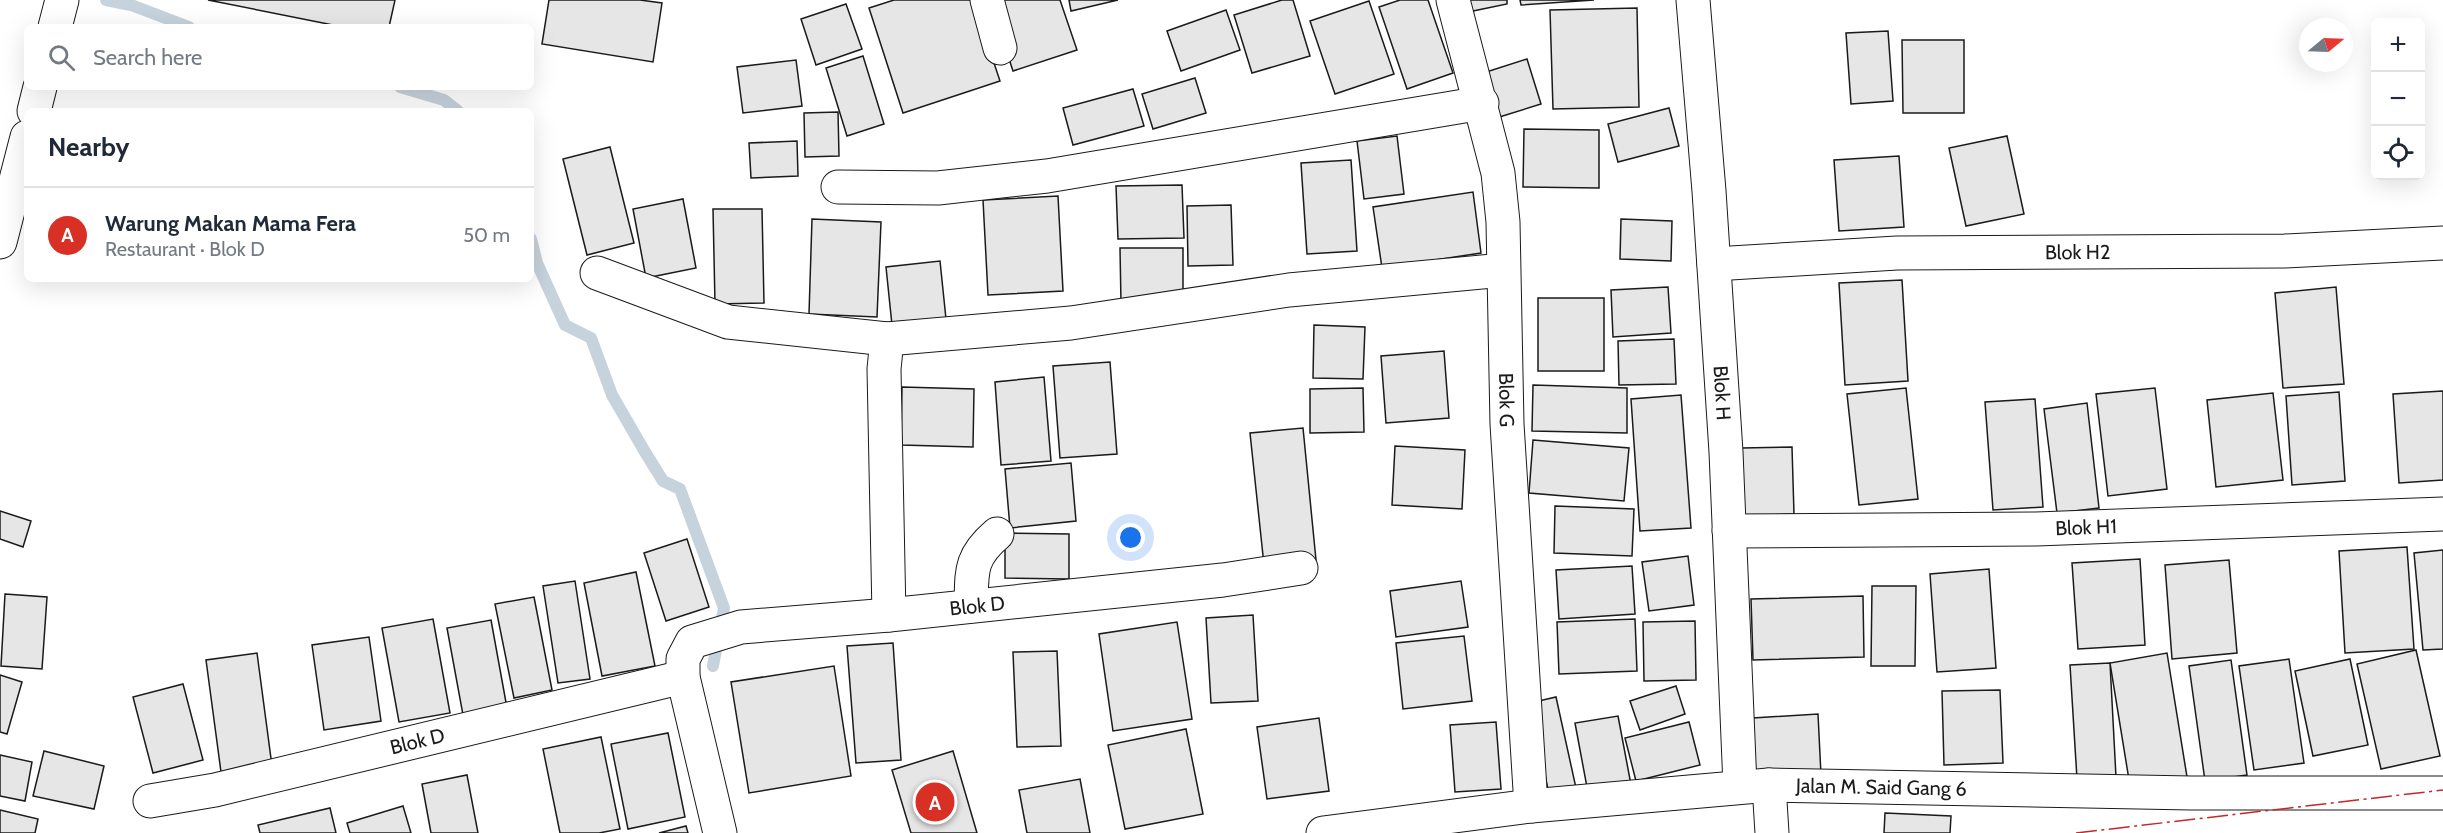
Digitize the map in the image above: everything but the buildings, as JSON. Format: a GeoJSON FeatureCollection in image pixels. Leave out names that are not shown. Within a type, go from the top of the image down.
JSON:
{"type":"FeatureCollection","features":[{"type":"Feature","properties":{"kind":"street"},"geometry":{"type":"LineString","coordinates":[[987,0],[1000,48]]}},
{"type":"Feature","properties":{"kind":"street","name":"Blok G"},"geometry":{"type":"LineString","coordinates":[[1453,0],[1482,103],[1498,173],[1507,424],[1531,806]]}},
{"type":"Feature","properties":{"kind":"street","name":"Blok H"},"geometry":{"type":"LineString","coordinates":[[1693,0],[1714,264],[1730,531],[1755,786],[1772,833]]}},
{"type":"Feature","properties":{"kind":"street"},"geometry":{"type":"LineString","coordinates":[[35,108],[39,90]]}},
{"type":"Feature","properties":{"kind":"street"},"geometry":{"type":"LineString","coordinates":[[838,187],[938,188],[1047,176],[1482,103]]}},
{"type":"Feature","properties":{"kind":"street"},"geometry":{"type":"LineString","coordinates":[[0,242],[24,149]]}},
{"type":"Feature","properties":{"kind":"street","name":"Blok H2"},"geometry":{"type":"LineString","coordinates":[[1714,264],[1897,253],[2285,251],[2443,243]]}},
{"type":"Feature","properties":{"kind":"street"},"geometry":{"type":"LineString","coordinates":[[597,273],[728,322],[887,339],[1071,323],[1289,290],[1503,270]]}},
{"type":"Feature","properties":{"kind":"street"},"geometry":{"type":"LineString","coordinates":[[887,339],[884,369],[890,615]]}},
{"type":"Feature","properties":{"kind":"street","name":"Blok H1"},"geometry":{"type":"LineString","coordinates":[[1730,531],[2036,528],[2443,514]]}},
{"type":"Feature","properties":{"kind":"street"},"geometry":{"type":"LineString","coordinates":[[971,606],[972,565],[982,547],[997,534]]}},
{"type":"Feature","properties":{"kind":"street","name":"Blok D"},"geometry":{"type":"LineString","coordinates":[[720,833],[683,677],[683,659],[692,642],[741,627],[890,615],[1223,580],[1301,568]]}},
{"type":"Feature","properties":{"kind":"street","name":"Blok D"},"geometry":{"type":"LineString","coordinates":[[150,801],[215,790],[683,677]]}},
{"type":"Feature","properties":{"kind":"street","name":"Jalan M. Said Gang 6"},"geometry":{"type":"LineString","coordinates":[[1323,833],[1531,806],[1755,786],[2191,793],[2443,793]]}},
{"type":"Feature","properties":{"kind":"waterway"},"geometry":{"type":"LineString","coordinates":[[106,0],[131,5],[181,24]]}},
{"type":"Feature","properties":{"kind":"waterway"},"geometry":{"type":"LineString","coordinates":[[410,90],[444,100],[454,108]]}},
{"type":"Feature","properties":{"kind":"waterway"},"geometry":{"type":"LineString","coordinates":[[534,251],[537,263],[565,325],[591,338],[612,395],[645,452],[663,481],[680,489],[724,608],[713,666]]}},
{"type":"Feature","properties":{"kind":"power"},"geometry":{"type":"LineString","coordinates":[[2076,833],[2443,790]]}},
{"type":"Feature","properties":{"kind":"place","name":"Warung Makan Mama Fera"},"geometry":{"type":"Point","coordinates":[935,802]}}]}
